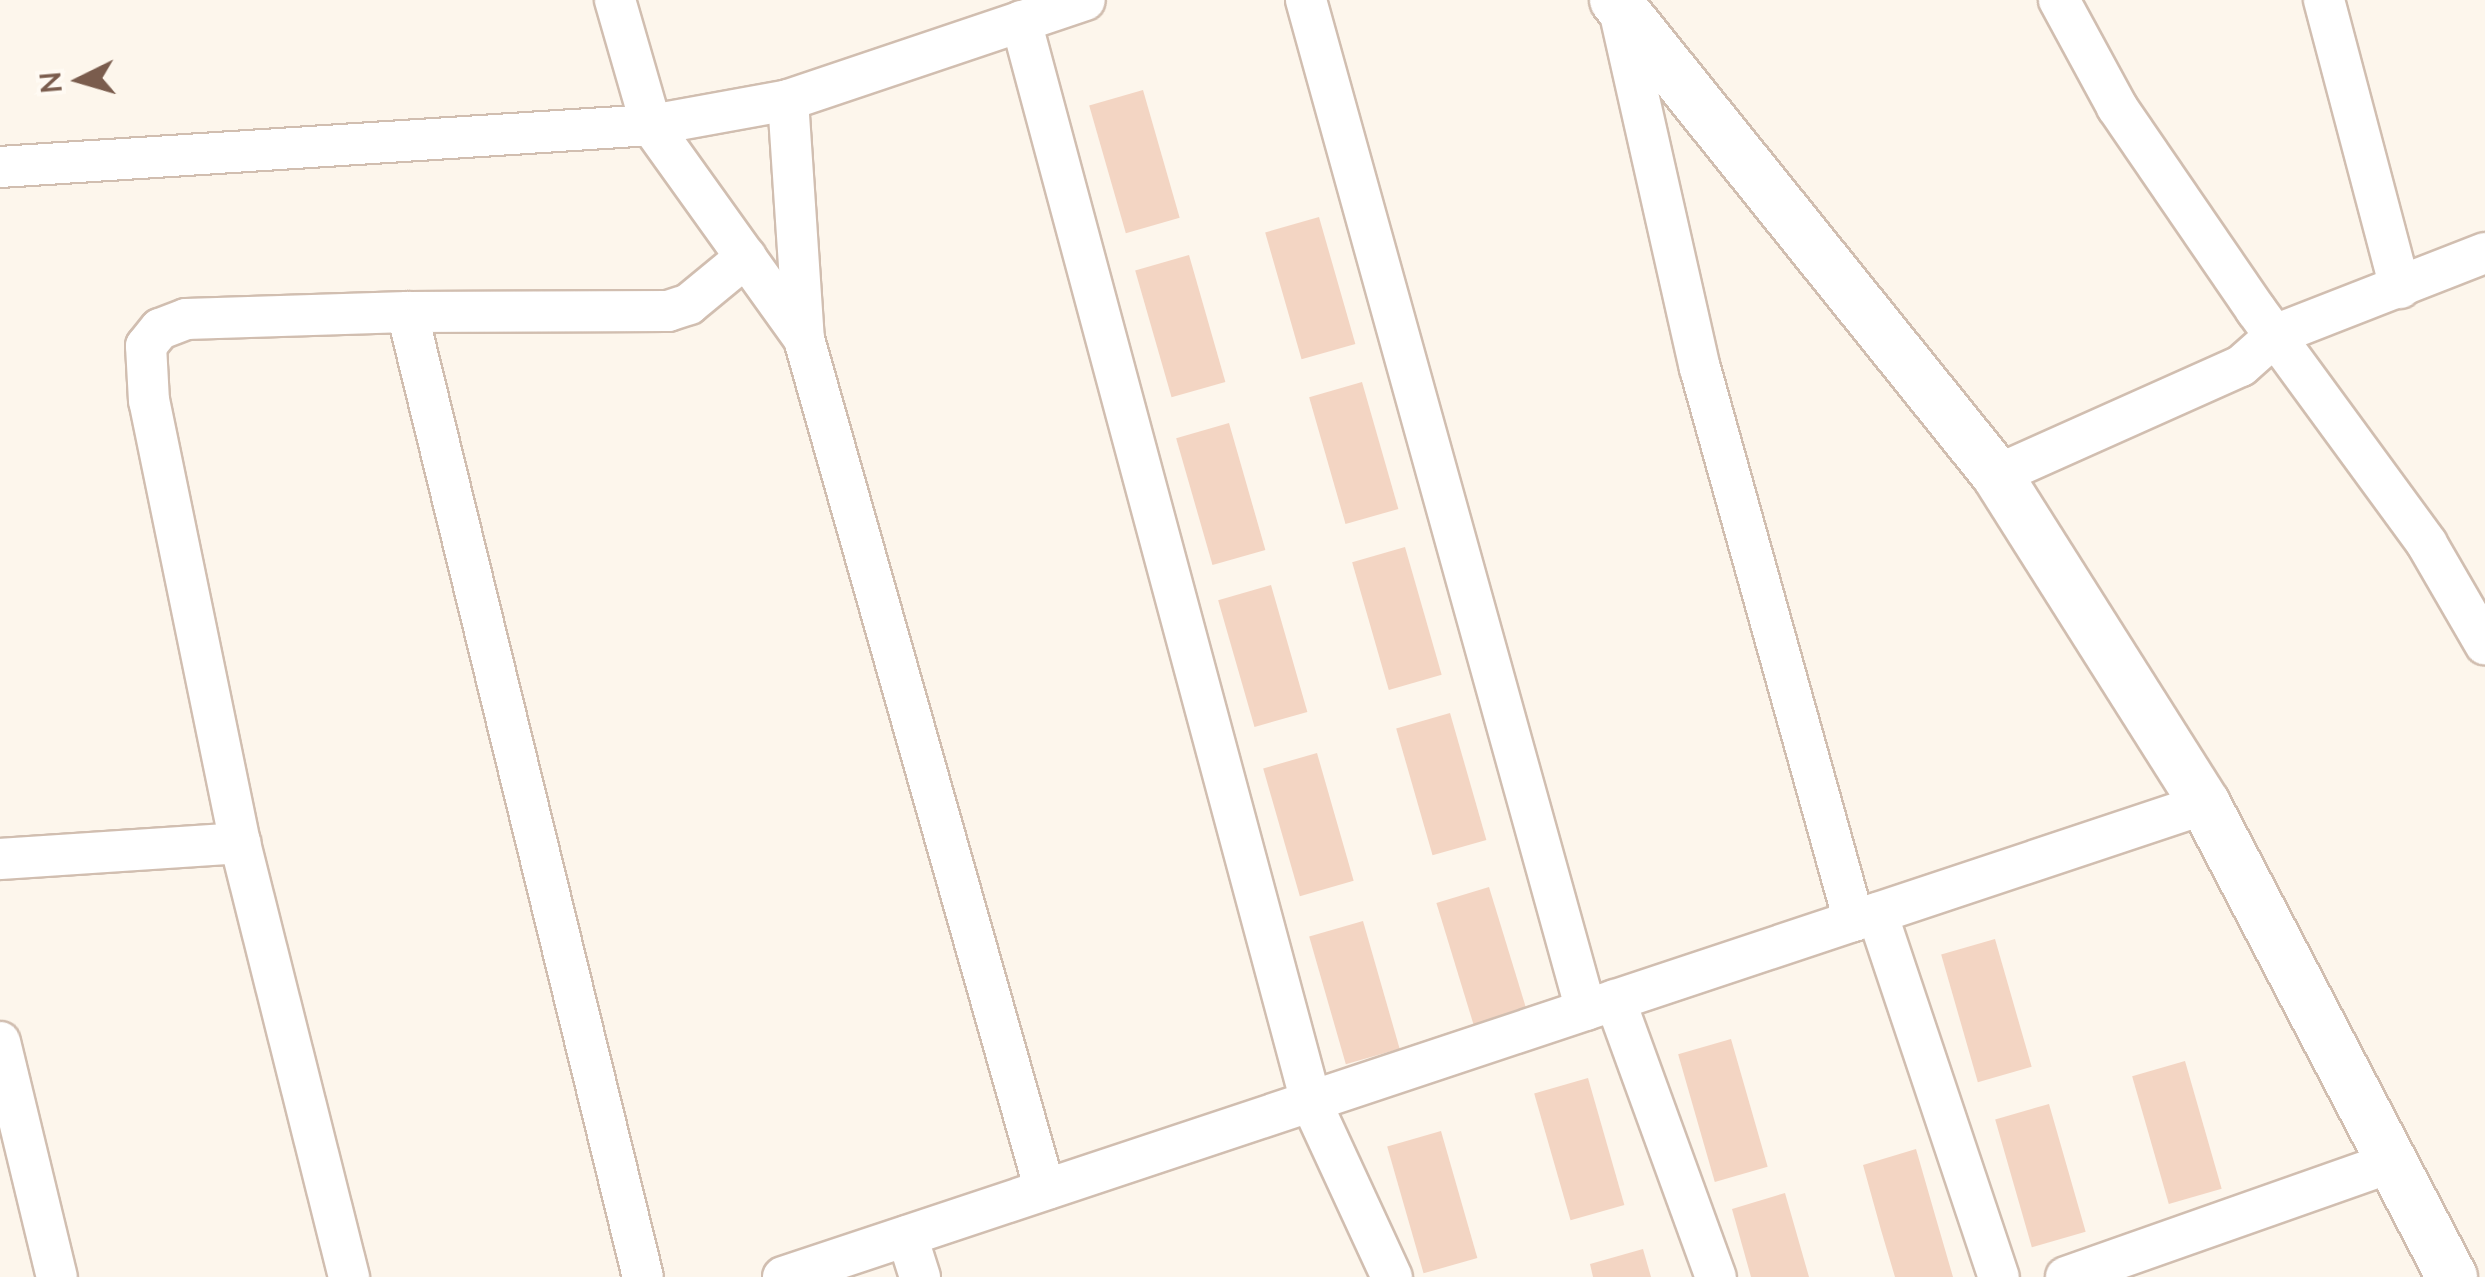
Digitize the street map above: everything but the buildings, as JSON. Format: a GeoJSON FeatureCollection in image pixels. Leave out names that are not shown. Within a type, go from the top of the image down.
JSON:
{"type":"FeatureCollection","features":[{"type":"Feature","properties":{"kind":"street"},"geometry":{"type":"LineString","coordinates":[[614,0],[650,126],[804,339]]}},
{"type":"Feature","properties":{"kind":"street"},"geometry":{"type":"LineString","coordinates":[[0,165],[650,126],[788,100],[1085,0]]}},
{"type":"Feature","properties":{"kind":"street"},"geometry":{"type":"LineString","coordinates":[[1306,0],[1600,1005],[1716,1277]]}},
{"type":"Feature","properties":{"kind":"street"},"geometry":{"type":"LineString","coordinates":[[2059,0],[2117,107],[2256,310],[2427,544],[2485,644]]}},
{"type":"Feature","properties":{"kind":"street"},"geometry":{"type":"LineString","coordinates":[[2324,0],[2400,288]]}},
{"type":"Feature","properties":{"kind":"street"},"geometry":{"type":"LineString","coordinates":[[1616,1],[1997,475],[2205,804],[2452,1277]]}},
{"type":"Feature","properties":{"kind":"street"},"geometry":{"type":"LineString","coordinates":[[1616,1],[1700,368],[1866,917],[1999,1277]]}},
{"type":"Feature","properties":{"kind":"street"},"geometry":{"type":"LineString","coordinates":[[1020,21],[1311,1102],[1392,1277]]}},
{"type":"Feature","properties":{"kind":"street"},"geometry":{"type":"LineString","coordinates":[[788,100],[804,339],[1045,1190]]}},
{"type":"Feature","properties":{"kind":"street"},"geometry":{"type":"LineString","coordinates":[[1997,475],[2241,366],[2277,334],[2485,253]]}},
{"type":"Feature","properties":{"kind":"street"},"geometry":{"type":"LineString","coordinates":[[350,1277],[240,843],[149,401],[146,346],[160,329],[186,319],[407,312],[668,312],[689,304],[746,258]]}},
{"type":"Feature","properties":{"kind":"street"},"geometry":{"type":"LineString","coordinates":[[407,312],[642,1277]]}},
{"type":"Feature","properties":{"kind":"street"},"geometry":{"type":"LineString","coordinates":[[783,1277],[2205,804]]}},
{"type":"Feature","properties":{"kind":"street"},"geometry":{"type":"LineString","coordinates":[[0,858],[240,843]]}},
{"type":"Feature","properties":{"kind":"street"},"geometry":{"type":"LineString","coordinates":[[0,1042],[57,1277]]}},
{"type":"Feature","properties":{"kind":"street"},"geometry":{"type":"LineString","coordinates":[[2066,1277],[2392,1162]]}},
{"type":"Feature","properties":{"kind":"street"},"geometry":{"type":"LineString","coordinates":[[907,1236],[920,1277]]}}]}
